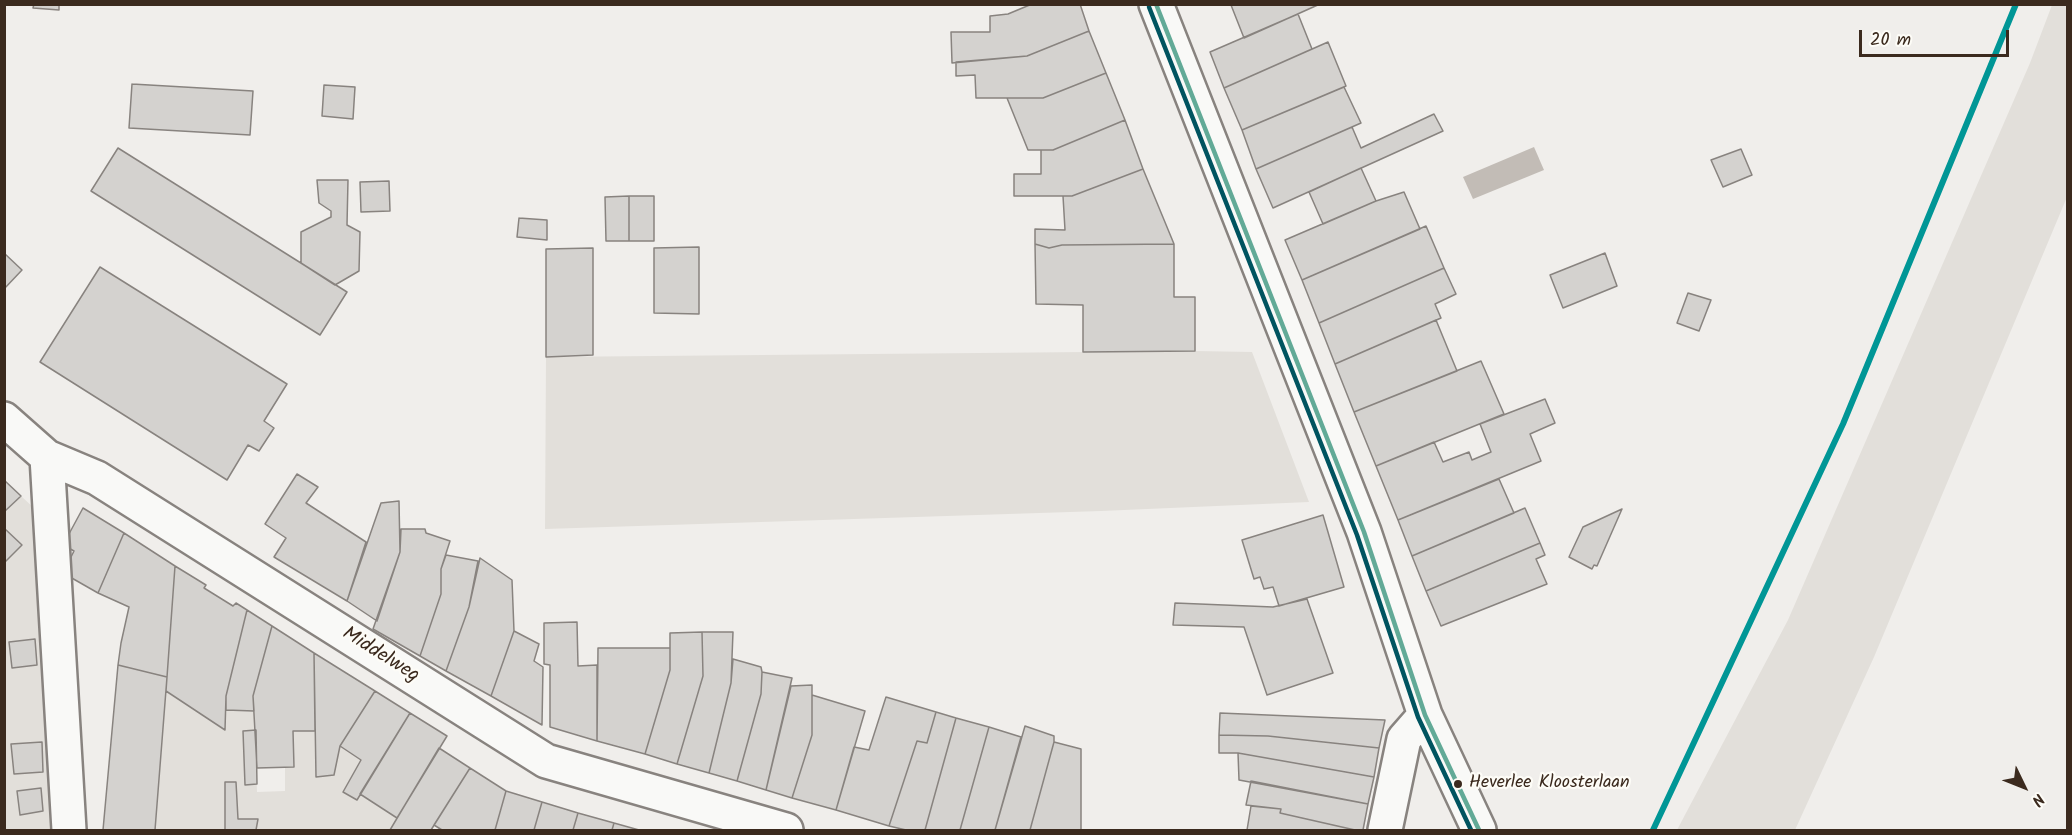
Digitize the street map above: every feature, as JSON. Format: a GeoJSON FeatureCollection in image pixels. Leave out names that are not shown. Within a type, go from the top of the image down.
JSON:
{"type":"FeatureCollection","features":[{"type":"Feature","properties":{"kind":"street"},"geometry":{"type":"LineString","coordinates":[[1156,4],[1364,532],[1425,715],[1479,831]]}},
{"type":"Feature","properties":{"kind":"street","name":"Middelweg"},"geometry":{"type":"LineString","coordinates":[[4,419],[47,457],[97,478],[546,761],[786,831]]}},
{"type":"Feature","properties":{"kind":"street"},"geometry":{"type":"LineString","coordinates":[[47,457],[69,831]]}},
{"type":"Feature","properties":{"kind":"street"},"geometry":{"type":"LineString","coordinates":[[1385,831],[1404,739],[1425,715]]}},
{"type":"Feature","properties":{"kind":"shaded area"},"geometry":{"type":"Polygon","coordinates":[[[2052,5],[2067,5],[2067,197],[1874,657],[1795,830],[1677,830],[1788,620],[2030,63],[2052,5]]]}},
{"type":"Feature","properties":{"kind":"shaded area"},"geometry":{"type":"Polygon","coordinates":[[[1534,147],[1544,170],[1473,199],[1463,177],[1534,147]]]}},
{"type":"Feature","properties":{"kind":"shaded area"},"geometry":{"type":"Polygon","coordinates":[[[1252,352],[1309,502],[545,529],[546,357],[1252,352]]]}},
{"type":"Feature","properties":{"kind":"shaded area"},"geometry":{"type":"Polygon","coordinates":[[[21,496],[35,509],[54,830],[5,830],[4,563],[22,545],[4,528],[5,512],[21,496]]]}},
{"type":"Feature","properties":{"kind":"shaded area"},"geometry":{"type":"Polygon","coordinates":[[[166,691],[225,729],[226,710],[254,711],[257,792],[285,791],[285,768],[294,767],[293,731],[315,731],[316,777],[334,775],[340,746],[361,760],[360,794],[397,818],[390,830],[155,830],[166,691]]]}},
{"type":"Feature","properties":{"kind":"building"},"geometry":{"type":"Polygon","coordinates":[[[34,4],[59,4],[59,10],[33,8],[34,4]]]}},
{"type":"Feature","properties":{"kind":"building"},"geometry":{"type":"Polygon","coordinates":[[[1032,4],[1080,4],[1089,31],[1027,56],[952,63],[951,32],[990,32],[990,16],[1008,14],[1032,4]]]}},
{"type":"Feature","properties":{"kind":"building"},"geometry":{"type":"Polygon","coordinates":[[[1229,4],[1320,4],[1244,38],[1229,4]]]}},
{"type":"Feature","properties":{"kind":"building"},"geometry":{"type":"Polygon","coordinates":[[[1298,14],[1312,49],[1224,88],[1210,52],[1298,14]]]}},
{"type":"Feature","properties":{"kind":"building"},"geometry":{"type":"Polygon","coordinates":[[[1089,31],[1106,73],[1043,98],[976,98],[975,75],[956,76],[956,62],[1027,56],[1089,31]]]}},
{"type":"Feature","properties":{"kind":"building"},"geometry":{"type":"Polygon","coordinates":[[[1328,42],[1346,86],[1242,130],[1224,88],[1328,42]]]}},
{"type":"Feature","properties":{"kind":"building"},"geometry":{"type":"Polygon","coordinates":[[[1106,73],[1125,120],[1053,150],[1028,150],[1007,98],[1043,98],[1106,73]]]}},
{"type":"Feature","properties":{"kind":"building"},"geometry":{"type":"Polygon","coordinates":[[[132,84],[253,91],[250,135],[129,128],[132,84]]]}},
{"type":"Feature","properties":{"kind":"building"},"geometry":{"type":"Polygon","coordinates":[[[324,85],[355,87],[353,119],[322,116],[324,85]]]}},
{"type":"Feature","properties":{"kind":"building"},"geometry":{"type":"Polygon","coordinates":[[[1344,87],[1361,123],[1256,169],[1242,130],[1344,87]]]}},
{"type":"Feature","properties":{"kind":"building"},"geometry":{"type":"Polygon","coordinates":[[[1434,114],[1443,131],[1273,208],[1256,169],[1352,127],[1361,148],[1434,114]]]}},
{"type":"Feature","properties":{"kind":"building"},"geometry":{"type":"Polygon","coordinates":[[[1125,120],[1143,169],[1072,196],[1014,196],[1014,174],[1041,174],[1041,150],[1053,150],[1125,120]]]}},
{"type":"Feature","properties":{"kind":"building"},"geometry":{"type":"Polygon","coordinates":[[[118,148],[347,292],[320,335],[91,191],[118,148]]]}},
{"type":"Feature","properties":{"kind":"building"},"geometry":{"type":"Polygon","coordinates":[[[1741,149],[1752,175],[1723,187],[1711,160],[1741,149]]]}},
{"type":"Feature","properties":{"kind":"building"},"geometry":{"type":"Polygon","coordinates":[[[1361,168],[1376,201],[1323,224],[1309,192],[1361,168]]]}},
{"type":"Feature","properties":{"kind":"building"},"geometry":{"type":"Polygon","coordinates":[[[1143,169],[1174,244],[1062,245],[1049,248],[1035,244],[1035,229],[1065,230],[1063,196],[1072,196],[1143,169]]]}},
{"type":"Feature","properties":{"kind":"building"},"geometry":{"type":"Polygon","coordinates":[[[317,180],[348,180],[347,225],[360,232],[359,271],[335,285],[301,263],[301,232],[331,217],[331,211],[319,203],[317,180]]]}},
{"type":"Feature","properties":{"kind":"building"},"geometry":{"type":"Polygon","coordinates":[[[389,181],[390,211],[361,212],[360,182],[389,181]]]}},
{"type":"Feature","properties":{"kind":"building"},"geometry":{"type":"Polygon","coordinates":[[[1404,192],[1420,229],[1302,280],[1285,240],[1376,201],[1404,192]]]}},
{"type":"Feature","properties":{"kind":"building"},"geometry":{"type":"Polygon","coordinates":[[[629,196],[629,241],[606,241],[605,197],[629,196]]]}},
{"type":"Feature","properties":{"kind":"building"},"geometry":{"type":"Polygon","coordinates":[[[629,196],[654,196],[654,241],[629,241],[629,196]]]}},
{"type":"Feature","properties":{"kind":"building"},"geometry":{"type":"Polygon","coordinates":[[[519,218],[547,220],[547,240],[517,237],[519,218]]]}},
{"type":"Feature","properties":{"kind":"building"},"geometry":{"type":"Polygon","coordinates":[[[1426,226],[1444,268],[1319,323],[1302,280],[1426,226]]]}},
{"type":"Feature","properties":{"kind":"building"},"geometry":{"type":"Polygon","coordinates":[[[1035,244],[1049,248],[1062,245],[1174,244],[1174,297],[1195,297],[1195,351],[1083,352],[1083,305],[1036,304],[1035,244]]]}},
{"type":"Feature","properties":{"kind":"building"},"geometry":{"type":"Polygon","coordinates":[[[699,247],[699,314],[654,313],[654,248],[699,247]]]}},
{"type":"Feature","properties":{"kind":"building"},"geometry":{"type":"Polygon","coordinates":[[[593,248],[593,355],[546,357],[546,249],[593,248]]]}},
{"type":"Feature","properties":{"kind":"building"},"geometry":{"type":"Polygon","coordinates":[[[4,253],[22,270],[4,289],[4,253]]]}},
{"type":"Feature","properties":{"kind":"building"},"geometry":{"type":"Polygon","coordinates":[[[1605,253],[1617,286],[1563,308],[1550,275],[1605,253]]]}},
{"type":"Feature","properties":{"kind":"building"},"geometry":{"type":"Polygon","coordinates":[[[100,267],[287,384],[264,421],[274,428],[259,451],[248,445],[227,480],[40,362],[100,267]]]}},
{"type":"Feature","properties":{"kind":"building"},"geometry":{"type":"Polygon","coordinates":[[[1444,268],[1456,294],[1435,304],[1441,318],[1335,364],[1319,323],[1444,268]]]}},
{"type":"Feature","properties":{"kind":"building"},"geometry":{"type":"Polygon","coordinates":[[[1688,293],[1711,300],[1699,331],[1677,323],[1688,293]]]}},
{"type":"Feature","properties":{"kind":"building"},"geometry":{"type":"Polygon","coordinates":[[[1436,320],[1457,371],[1354,412],[1335,364],[1436,320]]]}},
{"type":"Feature","properties":{"kind":"building"},"geometry":{"type":"Polygon","coordinates":[[[1481,361],[1504,414],[1376,466],[1354,412],[1481,361]]]}},
{"type":"Feature","properties":{"kind":"building"},"geometry":{"type":"Polygon","coordinates":[[[1545,399],[1555,423],[1530,434],[1541,461],[1398,520],[1376,466],[1434,442],[1443,462],[1469,452],[1472,460],[1491,452],[1480,424],[1545,399]]]}},
{"type":"Feature","properties":{"kind":"building"},"geometry":{"type":"Polygon","coordinates":[[[297,474],[318,487],[306,503],[366,542],[347,601],[274,557],[286,538],[265,524],[297,474]]]}},
{"type":"Feature","properties":{"kind":"building"},"geometry":{"type":"Polygon","coordinates":[[[1499,479],[1514,513],[1412,556],[1398,520],[1499,479]]]}},
{"type":"Feature","properties":{"kind":"building"},"geometry":{"type":"Polygon","coordinates":[[[4,480],[21,496],[4,512],[4,480]]]}},
{"type":"Feature","properties":{"kind":"building"},"geometry":{"type":"Polygon","coordinates":[[[399,501],[400,552],[377,621],[347,601],[381,503],[399,501]]]}},
{"type":"Feature","properties":{"kind":"building"},"geometry":{"type":"Polygon","coordinates":[[[83,508],[124,533],[98,593],[63,573],[74,551],[63,545],[83,508]]]}},
{"type":"Feature","properties":{"kind":"building"},"geometry":{"type":"Polygon","coordinates":[[[1525,508],[1540,543],[1426,591],[1412,556],[1525,508]]]}},
{"type":"Feature","properties":{"kind":"building"},"geometry":{"type":"Polygon","coordinates":[[[1622,509],[1597,566],[1594,565],[1592,569],[1569,557],[1583,527],[1622,509]]]}},
{"type":"Feature","properties":{"kind":"building"},"geometry":{"type":"Polygon","coordinates":[[[1323,515],[1344,587],[1279,606],[1273,587],[1264,589],[1260,577],[1254,579],[1242,540],[1323,515]]]}},
{"type":"Feature","properties":{"kind":"building"},"geometry":{"type":"Polygon","coordinates":[[[4,528],[22,545],[4,563],[4,528]]]}},
{"type":"Feature","properties":{"kind":"building"},"geometry":{"type":"Polygon","coordinates":[[[401,529],[425,529],[426,533],[450,541],[441,569],[441,594],[420,656],[373,629],[400,552],[401,529]]]}},
{"type":"Feature","properties":{"kind":"building"},"geometry":{"type":"Polygon","coordinates":[[[124,533],[175,566],[167,677],[118,665],[129,607],[98,593],[124,533]]]}},
{"type":"Feature","properties":{"kind":"building"},"geometry":{"type":"Polygon","coordinates":[[[1540,543],[1545,555],[1536,559],[1547,584],[1441,626],[1426,591],[1540,543]]]}},
{"type":"Feature","properties":{"kind":"building"},"geometry":{"type":"Polygon","coordinates":[[[446,555],[478,561],[469,607],[446,671],[420,656],[441,594],[441,569],[446,555]]]}},
{"type":"Feature","properties":{"kind":"building"},"geometry":{"type":"Polygon","coordinates":[[[480,558],[512,580],[514,631],[491,696],[446,671],[469,607],[480,558]]]}},
{"type":"Feature","properties":{"kind":"building"},"geometry":{"type":"Polygon","coordinates":[[[175,566],[206,585],[204,588],[233,606],[236,603],[247,610],[226,696],[225,730],[166,691],[175,566]]]}},
{"type":"Feature","properties":{"kind":"building"},"geometry":{"type":"Polygon","coordinates":[[[1307,599],[1333,673],[1267,695],[1244,627],[1173,625],[1175,603],[1273,607],[1307,599]]]}},
{"type":"Feature","properties":{"kind":"building"},"geometry":{"type":"Polygon","coordinates":[[[247,610],[272,626],[253,696],[254,711],[226,710],[226,696],[247,610]]]}},
{"type":"Feature","properties":{"kind":"building"},"geometry":{"type":"Polygon","coordinates":[[[577,622],[578,666],[597,665],[597,741],[550,727],[550,665],[544,664],[544,623],[577,622]]]}},
{"type":"Feature","properties":{"kind":"building"},"geometry":{"type":"Polygon","coordinates":[[[272,626],[314,653],[315,731],[293,731],[294,767],[257,768],[253,696],[272,626]]]}},
{"type":"Feature","properties":{"kind":"building"},"geometry":{"type":"Polygon","coordinates":[[[514,631],[539,644],[534,661],[543,667],[542,725],[491,696],[514,631]]]}},
{"type":"Feature","properties":{"kind":"building"},"geometry":{"type":"Polygon","coordinates":[[[702,632],[733,632],[731,683],[709,773],[677,764],[703,676],[702,632]]]}},
{"type":"Feature","properties":{"kind":"building"},"geometry":{"type":"Polygon","coordinates":[[[702,632],[703,676],[677,764],[645,754],[670,670],[670,633],[702,632]]]}},
{"type":"Feature","properties":{"kind":"building"},"geometry":{"type":"Polygon","coordinates":[[[35,639],[37,665],[12,668],[9,642],[35,639]]]}},
{"type":"Feature","properties":{"kind":"building"},"geometry":{"type":"Polygon","coordinates":[[[598,648],[670,648],[670,670],[645,754],[597,741],[598,648]]]}},
{"type":"Feature","properties":{"kind":"building"},"geometry":{"type":"Polygon","coordinates":[[[314,653],[375,691],[340,746],[334,775],[316,777],[314,653]]]}},
{"type":"Feature","properties":{"kind":"building"},"geometry":{"type":"Polygon","coordinates":[[[733,659],[761,667],[762,672],[761,694],[737,781],[709,773],[731,683],[733,659]]]}},
{"type":"Feature","properties":{"kind":"building"},"geometry":{"type":"Polygon","coordinates":[[[118,665],[167,677],[155,830],[103,830],[118,665]]]}},
{"type":"Feature","properties":{"kind":"building"},"geometry":{"type":"Polygon","coordinates":[[[762,672],[792,678],[766,790],[737,781],[761,694],[762,672]]]}},
{"type":"Feature","properties":{"kind":"building"},"geometry":{"type":"Polygon","coordinates":[[[812,685],[812,735],[792,798],[766,790],[791,686],[812,685]]]}},
{"type":"Feature","properties":{"kind":"building"},"geometry":{"type":"Polygon","coordinates":[[[375,691],[410,713],[357,800],[343,792],[361,760],[340,746],[375,691]]]}},
{"type":"Feature","properties":{"kind":"building"},"geometry":{"type":"Polygon","coordinates":[[[812,695],[865,711],[836,810],[792,798],[812,735],[812,695]]]}},
{"type":"Feature","properties":{"kind":"building"},"geometry":{"type":"Polygon","coordinates":[[[886,697],[936,712],[927,743],[917,741],[889,826],[836,810],[854,747],[869,750],[886,697]]]}},
{"type":"Feature","properties":{"kind":"building"},"geometry":{"type":"Polygon","coordinates":[[[936,712],[956,718],[925,830],[906,830],[889,826],[917,741],[927,743],[936,712]]]}},
{"type":"Feature","properties":{"kind":"building"},"geometry":{"type":"Polygon","coordinates":[[[410,713],[447,736],[397,818],[360,794],[410,713]]]}},
{"type":"Feature","properties":{"kind":"building"},"geometry":{"type":"Polygon","coordinates":[[[1220,713],[1385,720],[1379,748],[1268,736],[1219,735],[1220,713]]]}},
{"type":"Feature","properties":{"kind":"building"},"geometry":{"type":"Polygon","coordinates":[[[956,718],[989,727],[960,830],[925,830],[956,718]]]}},
{"type":"Feature","properties":{"kind":"building"},"geometry":{"type":"Polygon","coordinates":[[[1025,726],[1054,736],[1030,830],[995,830],[1025,726]]]}},
{"type":"Feature","properties":{"kind":"building"},"geometry":{"type":"Polygon","coordinates":[[[989,727],[1021,737],[995,830],[960,830],[989,727]]]}},
{"type":"Feature","properties":{"kind":"building"},"geometry":{"type":"Polygon","coordinates":[[[256,730],[257,784],[245,785],[243,731],[256,730]]]}},
{"type":"Feature","properties":{"kind":"building"},"geometry":{"type":"Polygon","coordinates":[[[1219,735],[1268,736],[1379,748],[1374,777],[1238,753],[1219,753],[1219,735]]]}},
{"type":"Feature","properties":{"kind":"building"},"geometry":{"type":"Polygon","coordinates":[[[42,742],[43,772],[14,774],[11,744],[42,742]]]}},
{"type":"Feature","properties":{"kind":"building"},"geometry":{"type":"Polygon","coordinates":[[[1054,742],[1081,749],[1081,830],[1030,830],[1054,742]]]}},
{"type":"Feature","properties":{"kind":"building"},"geometry":{"type":"Polygon","coordinates":[[[439,748],[470,768],[431,830],[390,830],[439,748]]]}},
{"type":"Feature","properties":{"kind":"building"},"geometry":{"type":"Polygon","coordinates":[[[1238,753],[1374,777],[1368,804],[1239,780],[1238,753]]]}},
{"type":"Feature","properties":{"kind":"building"},"geometry":{"type":"Polygon","coordinates":[[[470,768],[506,791],[495,830],[442,830],[434,825],[470,768]]]}},
{"type":"Feature","properties":{"kind":"building"},"geometry":{"type":"Polygon","coordinates":[[[1251,781],[1368,804],[1363,830],[1280,813],[1281,809],[1246,805],[1251,781]]]}},
{"type":"Feature","properties":{"kind":"building"},"geometry":{"type":"Polygon","coordinates":[[[225,782],[236,782],[238,819],[258,819],[256,830],[225,830],[225,782]]]}},
{"type":"Feature","properties":{"kind":"building"},"geometry":{"type":"Polygon","coordinates":[[[41,788],[43,811],[20,815],[17,791],[41,788]]]}},
{"type":"Feature","properties":{"kind":"building"},"geometry":{"type":"Polygon","coordinates":[[[506,791],[542,802],[534,830],[495,830],[506,791]]]}},
{"type":"Feature","properties":{"kind":"building"},"geometry":{"type":"Polygon","coordinates":[[[542,802],[578,813],[573,830],[534,830],[542,802]]]}},
{"type":"Feature","properties":{"kind":"building"},"geometry":{"type":"Polygon","coordinates":[[[1251,806],[1281,809],[1280,813],[1355,830],[1247,830],[1251,806]]]}},
{"type":"Feature","properties":{"kind":"building"},"geometry":{"type":"Polygon","coordinates":[[[578,813],[614,823],[612,830],[573,830],[578,813]]]}},
{"type":"Feature","properties":{"kind":"building"},"geometry":{"type":"Polygon","coordinates":[[[614,823],[639,830],[612,830],[614,823]]]}},
{"type":"Feature","properties":{"kind":"transit line"},"geometry":{"type":"LineString","coordinates":[[1156,4],[1364,532],[1425,715],[1479,830]]}},
{"type":"Feature","properties":{"kind":"transit line"},"geometry":{"type":"LineString","coordinates":[[1653,830],[1843,424],[2016,4]]}},
{"type":"Feature","properties":{"kind":"transit line"},"geometry":{"type":"LineString","coordinates":[[1149,7],[1357,535],[1418,717],[1471,830]]}},
{"type":"Feature","properties":{"kind":"place","name":"Heverlee Kloosterlaan"},"geometry":{"type":"Point","coordinates":[1458,784]}}]}
